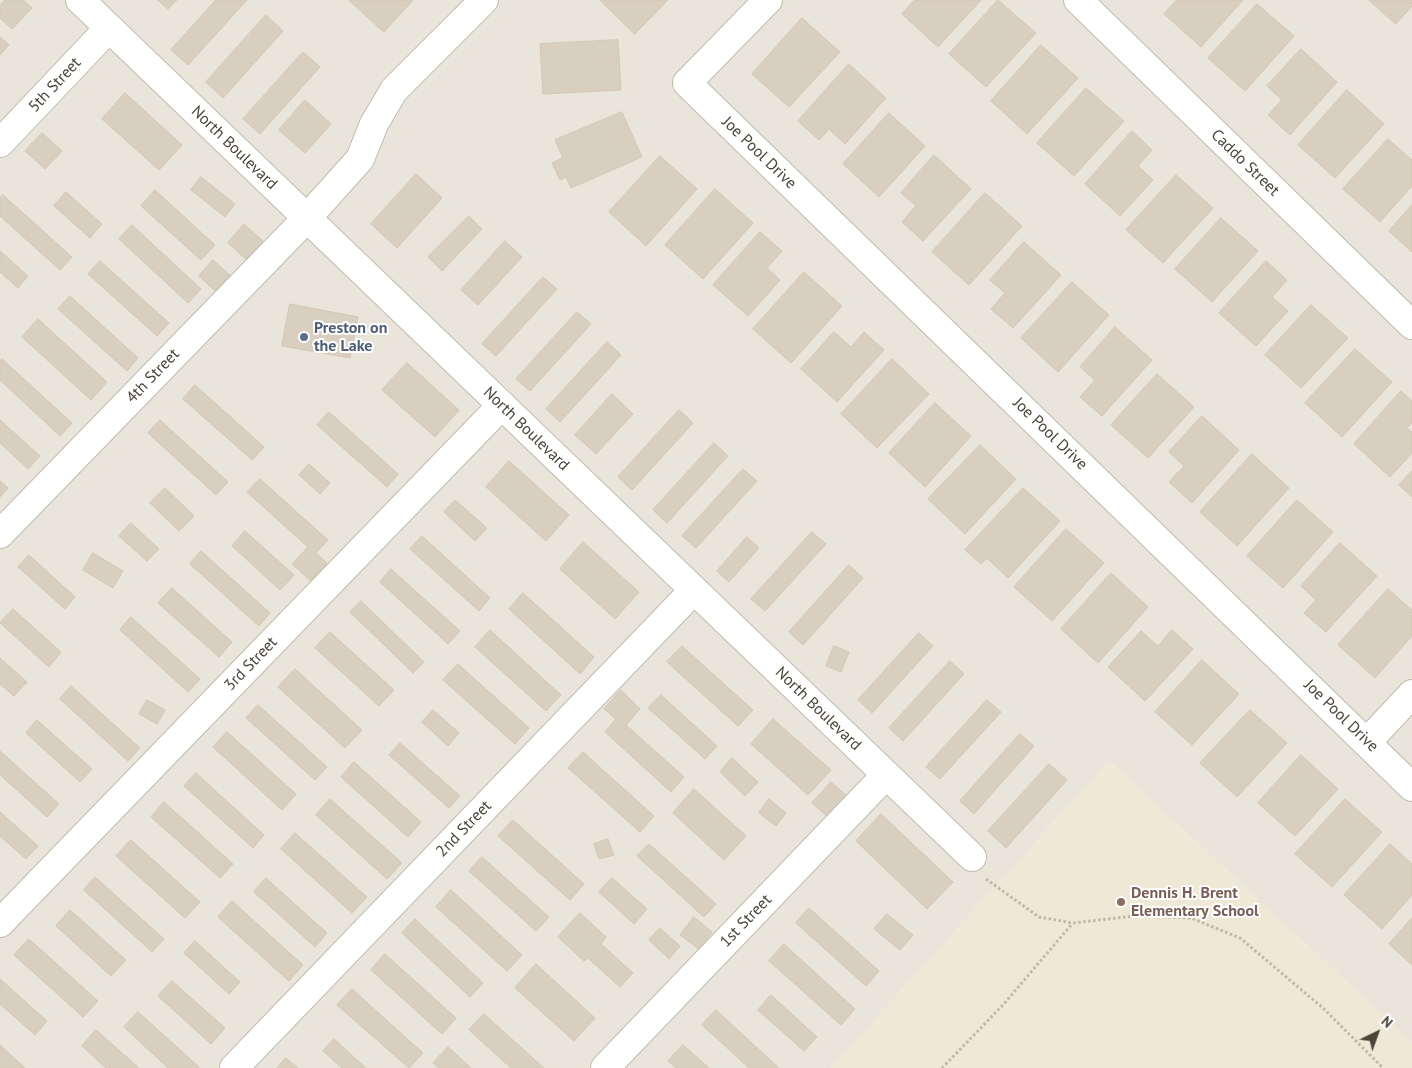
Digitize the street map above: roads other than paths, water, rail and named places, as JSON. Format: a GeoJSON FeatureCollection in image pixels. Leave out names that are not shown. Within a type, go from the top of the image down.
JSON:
{"type":"FeatureCollection","features":[{"type":"Feature","properties":{"kind":"street","name":"North Boulevard"},"geometry":{"type":"LineString","coordinates":[[80,0],[972,857]]}},
{"type":"Feature","properties":{"kind":"street","name":"4th Street"},"geometry":{"type":"LineString","coordinates":[[0,534],[306,218],[360,159],[374,124],[394,90],[484,0]]}},
{"type":"Feature","properties":{"kind":"street","name":"Joe Pool Drive"},"geometry":{"type":"LineString","coordinates":[[768,0],[687,83],[1412,787]]}},
{"type":"Feature","properties":{"kind":"street","name":"Caddo Street"},"geometry":{"type":"LineString","coordinates":[[1078,0],[1412,326]]}},
{"type":"Feature","properties":{"kind":"street","name":"5th Street"},"geometry":{"type":"LineString","coordinates":[[0,143],[109,28]]}},
{"type":"Feature","properties":{"kind":"street","name":"3rd Street"},"geometry":{"type":"LineString","coordinates":[[0,923],[502,405]]}},
{"type":"Feature","properties":{"kind":"street","name":"2nd Street"},"geometry":{"type":"LineString","coordinates":[[234,1068],[694,590]]}},
{"type":"Feature","properties":{"kind":"street"},"geometry":{"type":"LineString","coordinates":[[1367,742],[1412,694]]}},
{"type":"Feature","properties":{"kind":"street","name":"1st Street"},"geometry":{"type":"LineString","coordinates":[[605,1068],[886,775]]}},
{"type":"Feature","properties":{"kind":"place","name":"Preston on the Lake"},"geometry":{"type":"Point","coordinates":[304,337]}},
{"type":"Feature","properties":{"kind":"place","name":"Dennis H. Brent Elementary School"},"geometry":{"type":"Point","coordinates":[1121,902]}}]}
